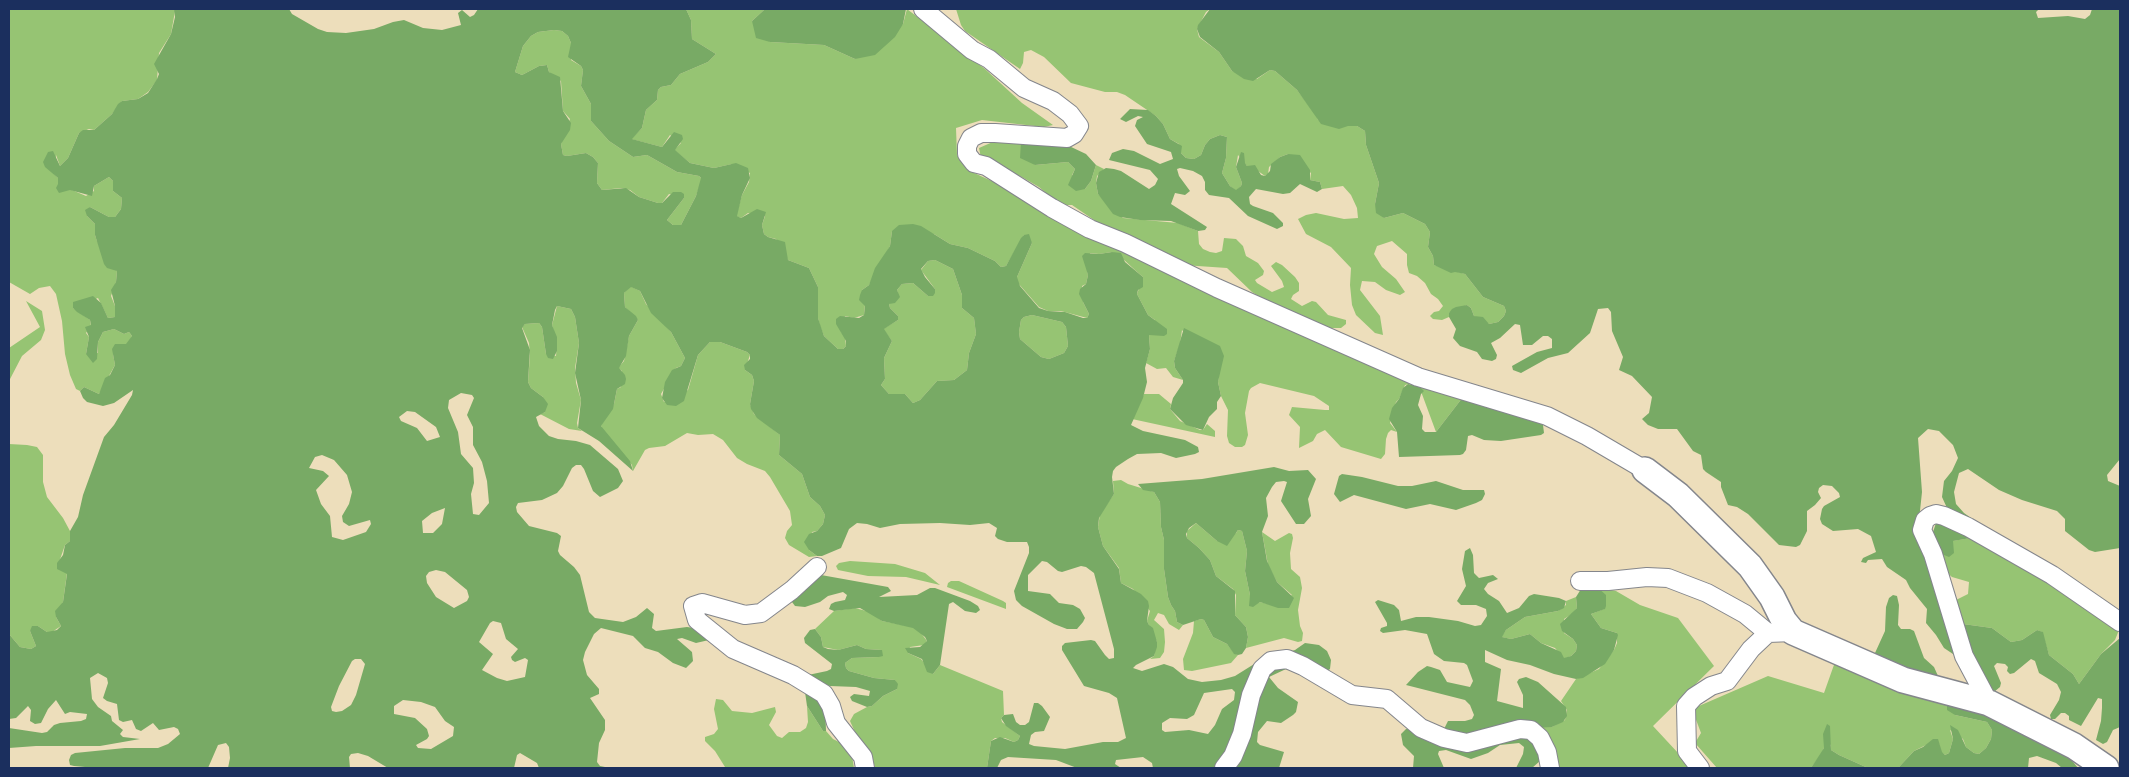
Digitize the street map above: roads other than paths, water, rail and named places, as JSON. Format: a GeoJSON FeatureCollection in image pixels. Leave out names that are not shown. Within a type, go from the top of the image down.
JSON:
{"type":"FeatureCollection","features":[{"type":"Feature","properties":{"kind":"street"},"geometry":{"type":"LineString","coordinates":[[923,9],[972,50],[989,59],[1024,88],[1053,101],[1070,114],[1078,126],[1074,134],[1066,138],[981,133],[971,138],[967,146],[967,154],[974,163],[992,170],[1052,208],[1090,229],[1125,243],[1217,288],[1418,377],[1547,416],[1587,436],[1645,470],[1678,495],[1750,566],[1772,596],[1784,621],[1793,632]]}},
{"type":"Feature","properties":{"kind":"street"},"geometry":{"type":"LineString","coordinates":[[1989,703],[1964,656],[1932,554],[1922,530],[1925,520],[1930,516],[1936,514],[1944,516],[1968,528],[2052,575],[2120,622]]}},
{"type":"Feature","properties":{"kind":"street"},"geometry":{"type":"LineString","coordinates":[[817,566],[792,590],[761,613],[746,615],[702,603],[693,606],[697,620],[733,649],[793,675],[824,694],[831,706],[836,723],[863,757],[865,768]]}},
{"type":"Feature","properties":{"kind":"street"},"geometry":{"type":"LineString","coordinates":[[1580,581],[1608,581],[1647,577],[1668,578],[1707,593],[1745,614],[1768,633]]}},
{"type":"Feature","properties":{"kind":"street"},"geometry":{"type":"LineString","coordinates":[[1700,768],[1687,752],[1686,706],[1694,696],[1711,686],[1727,681],[1751,649],[1768,633],[1793,632],[1903,680],[1989,703],[2074,746],[2106,768]]}},
{"type":"Feature","properties":{"kind":"street"},"geometry":{"type":"LineString","coordinates":[[1224,768],[1233,756],[1242,734],[1251,695],[1262,669],[1271,661],[1287,659],[1303,666],[1352,695],[1387,700],[1421,728],[1444,738],[1467,743],[1520,729],[1531,730],[1540,738],[1547,752],[1550,768]]}}]}
